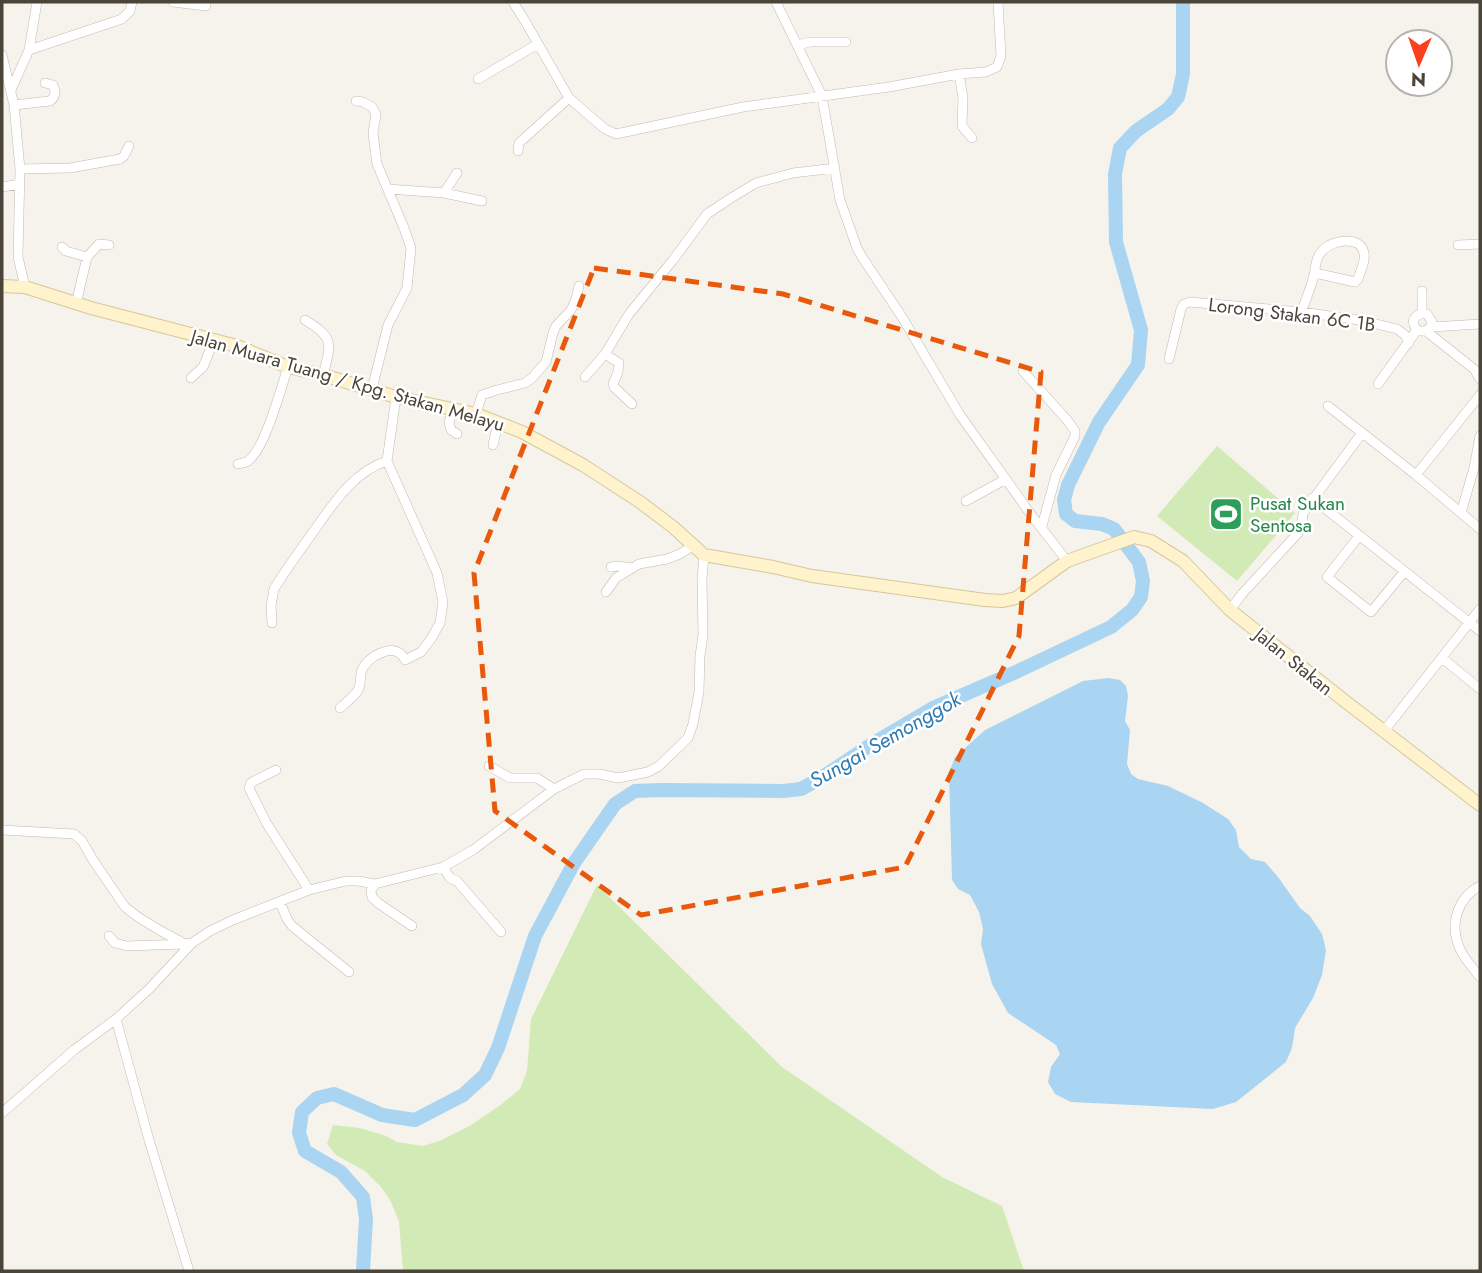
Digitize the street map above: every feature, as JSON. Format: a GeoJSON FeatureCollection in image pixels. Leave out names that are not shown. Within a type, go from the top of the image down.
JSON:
{"type":"FeatureCollection","features":[{"type":"Feature","properties":{"kind":"main road","name":"Jalan Muara Tuang / Kpg. Stakan Melayu"},"geometry":{"type":"LineString","coordinates":[[2,286],[25,287],[76,304],[237,346],[288,366],[397,397],[476,414],[522,432],[583,465],[640,502],[704,555]]}},
{"type":"Feature","properties":{"kind":"main road","name":"Jalan Stakan"},"geometry":{"type":"LineString","coordinates":[[1067,561],[1134,537],[1151,541],[1183,561],[1230,610],[1480,805]]}},
{"type":"Feature","properties":{"kind":"main road"},"geometry":{"type":"LineString","coordinates":[[704,555],[812,576],[1003,601],[1016,598],[1067,561]]}},
{"type":"Feature","properties":{"kind":"street"},"geometry":{"type":"LineString","coordinates":[[11,90],[29,50],[37,2]]}},
{"type":"Feature","properties":{"kind":"street"},"geometry":{"type":"LineString","coordinates":[[29,50],[113,23],[122,19],[131,6],[142,2]]}},
{"type":"Feature","properties":{"kind":"street"},"geometry":{"type":"LineString","coordinates":[[173,2],[206,6]]}},
{"type":"Feature","properties":{"kind":"street"},"geometry":{"type":"LineString","coordinates":[[513,2],[569,98],[605,129],[616,134],[743,107],[986,72],[997,67],[1001,56],[998,2]]}},
{"type":"Feature","properties":{"kind":"street"},"geometry":{"type":"LineString","coordinates":[[776,2],[822,96],[840,200],[862,257],[902,317],[960,415],[1067,561]]}},
{"type":"Feature","properties":{"kind":"street"},"geometry":{"type":"LineString","coordinates":[[797,45],[810,42],[846,42]]}},
{"type":"Feature","properties":{"kind":"street"},"geometry":{"type":"LineString","coordinates":[[478,79],[538,44]]}},
{"type":"Feature","properties":{"kind":"street"},"geometry":{"type":"LineString","coordinates":[[2,55],[14,105],[20,169],[17,243],[20,272],[25,287]]}},
{"type":"Feature","properties":{"kind":"street"},"geometry":{"type":"LineString","coordinates":[[959,74],[963,98],[962,126],[972,138]]}},
{"type":"Feature","properties":{"kind":"street"},"geometry":{"type":"LineString","coordinates":[[14,105],[50,101],[54,96],[54,89],[52,85],[45,83]]}},
{"type":"Feature","properties":{"kind":"street"},"geometry":{"type":"LineString","coordinates":[[519,151],[519,143],[569,98]]}},
{"type":"Feature","properties":{"kind":"street"},"geometry":{"type":"LineString","coordinates":[[356,101],[372,107],[376,114],[373,133],[377,164],[411,248],[407,288],[388,325],[372,389]]}},
{"type":"Feature","properties":{"kind":"street"},"geometry":{"type":"LineString","coordinates":[[20,169],[70,168],[120,159],[129,146]]}},
{"type":"Feature","properties":{"kind":"street"},"geometry":{"type":"LineString","coordinates":[[585,377],[605,354],[629,314],[707,215],[756,183],[793,173],[835,168]]}},
{"type":"Feature","properties":{"kind":"street"},"geometry":{"type":"LineString","coordinates":[[444,193],[457,173]]}},
{"type":"Feature","properties":{"kind":"street"},"geometry":{"type":"LineString","coordinates":[[2,187],[20,184]]}},
{"type":"Feature","properties":{"kind":"street"},"geometry":{"type":"LineString","coordinates":[[388,188],[444,193],[482,201]]}},
{"type":"Feature","properties":{"kind":"street"},"geometry":{"type":"LineString","coordinates":[[1301,312],[1315,273],[1316,260],[1322,250],[1344,241],[1358,243],[1364,249],[1365,256],[1355,282],[1315,273]]}},
{"type":"Feature","properties":{"kind":"street"},"geometry":{"type":"LineString","coordinates":[[76,304],[87,257],[100,244],[109,245]]}},
{"type":"Feature","properties":{"kind":"street"},"geometry":{"type":"LineString","coordinates":[[1458,245],[1480,244]]}},
{"type":"Feature","properties":{"kind":"street"},"geometry":{"type":"LineString","coordinates":[[62,247],[66,251],[87,257]]}},
{"type":"Feature","properties":{"kind":"street"},"geometry":{"type":"LineString","coordinates":[[476,414],[482,395],[525,383],[546,362],[553,332],[571,310],[579,286]]}},
{"type":"Feature","properties":{"kind":"street"},"geometry":{"type":"LineString","coordinates":[[1422,291],[1422,313]]}},
{"type":"Feature","properties":{"kind":"street","name":"Lorong Stakan 6C 1B"},"geometry":{"type":"LineString","coordinates":[[1169,359],[1181,309],[1189,302],[1360,320],[1397,329],[1405,334],[1409,343]]}},
{"type":"Feature","properties":{"kind":"street"},"geometry":{"type":"LineString","coordinates":[[1378,384],[1409,343],[1425,329],[1432,322],[1431,317],[1422,313],[1413,320],[1413,325],[1425,329],[1474,369],[1480,379]]}},
{"type":"Feature","properties":{"kind":"street"},"geometry":{"type":"LineString","coordinates":[[305,320],[324,334],[329,342],[330,349],[323,375]]}},
{"type":"Feature","properties":{"kind":"street"},"geometry":{"type":"LineString","coordinates":[[1425,329],[1480,324]]}},
{"type":"Feature","properties":{"kind":"street"},"geometry":{"type":"LineString","coordinates":[[191,378],[203,367],[215,340]]}},
{"type":"Feature","properties":{"kind":"street"},"geometry":{"type":"LineString","coordinates":[[605,354],[619,363],[613,384],[632,404]]}},
{"type":"Feature","properties":{"kind":"street"},"geometry":{"type":"LineString","coordinates":[[238,464],[247,463],[266,433],[288,366]]}},
{"type":"Feature","properties":{"kind":"street"},"geometry":{"type":"LineString","coordinates":[[1023,371],[1067,420],[1075,436],[1056,475],[1042,526]]}},
{"type":"Feature","properties":{"kind":"street"},"geometry":{"type":"LineString","coordinates":[[1416,475],[1480,395]]}},
{"type":"Feature","properties":{"kind":"street"},"geometry":{"type":"LineString","coordinates":[[340,708],[358,692],[363,667],[370,661],[386,651],[394,650],[403,655],[405,660],[421,652],[439,623],[443,602],[437,573],[387,461],[397,397]]}},
{"type":"Feature","properties":{"kind":"street"},"geometry":{"type":"LineString","coordinates":[[1328,406],[1480,528]]}},
{"type":"Feature","properties":{"kind":"street"},"geometry":{"type":"LineString","coordinates":[[453,409],[449,426],[457,434]]}},
{"type":"Feature","properties":{"kind":"street"},"geometry":{"type":"LineString","coordinates":[[493,445],[498,423]]}},
{"type":"Feature","properties":{"kind":"street"},"geometry":{"type":"LineString","coordinates":[[1230,610],[1298,532],[1303,524],[1303,513],[1312,498],[1362,433]]}},
{"type":"Feature","properties":{"kind":"street"},"geometry":{"type":"LineString","coordinates":[[1461,513],[1480,436]]}},
{"type":"Feature","properties":{"kind":"street"},"geometry":{"type":"LineString","coordinates":[[272,623],[274,589],[325,515],[356,480],[377,464],[387,461]]}},
{"type":"Feature","properties":{"kind":"street"},"geometry":{"type":"LineString","coordinates":[[966,501],[1006,479]]}},
{"type":"Feature","properties":{"kind":"street"},"geometry":{"type":"LineString","coordinates":[[1312,498],[1480,631]]}},
{"type":"Feature","properties":{"kind":"street"},"geometry":{"type":"LineString","coordinates":[[1359,536],[1327,577],[1371,612],[1404,572]]}},
{"type":"Feature","properties":{"kind":"street"},"geometry":{"type":"LineString","coordinates":[[606,592],[616,578],[639,564],[667,559],[694,545]]}},
{"type":"Feature","properties":{"kind":"street"},"geometry":{"type":"LineString","coordinates":[[2,1113],[74,1050],[117,1019],[149,989],[189,944],[210,931],[310,890],[346,881],[375,884],[443,867],[473,849],[554,789],[584,775],[599,774],[618,778],[648,772],[660,766],[688,738],[693,724],[699,692],[703,635],[704,555]]}},
{"type":"Feature","properties":{"kind":"street"},"geometry":{"type":"LineString","coordinates":[[611,567],[632,568]]}},
{"type":"Feature","properties":{"kind":"street"},"geometry":{"type":"LineString","coordinates":[[1384,731],[1480,609]]}},
{"type":"Feature","properties":{"kind":"street"},"geometry":{"type":"LineString","coordinates":[[1442,658],[1480,689]]}},
{"type":"Feature","properties":{"kind":"street"},"geometry":{"type":"LineString","coordinates":[[489,766],[510,778],[537,778],[554,789]]}},
{"type":"Feature","properties":{"kind":"street"},"geometry":{"type":"LineString","coordinates":[[276,770],[251,783],[249,788],[267,824],[310,890]]}},
{"type":"Feature","properties":{"kind":"street"},"geometry":{"type":"LineString","coordinates":[[2,830],[74,834],[82,841],[125,906],[138,917],[189,944]]}},
{"type":"Feature","properties":{"kind":"street"},"geometry":{"type":"LineString","coordinates":[[443,867],[450,878],[457,881],[501,932]]}},
{"type":"Feature","properties":{"kind":"street"},"geometry":{"type":"LineString","coordinates":[[375,884],[371,890],[372,897],[412,926]]}},
{"type":"Feature","properties":{"kind":"street"},"geometry":{"type":"LineString","coordinates":[[1480,886],[1462,901],[1457,912],[1455,936],[1465,958],[1480,977]]}},
{"type":"Feature","properties":{"kind":"street"},"geometry":{"type":"LineString","coordinates":[[280,902],[286,919],[292,926],[349,972]]}},
{"type":"Feature","properties":{"kind":"street"},"geometry":{"type":"LineString","coordinates":[[109,936],[115,943],[127,946],[189,944]]}},
{"type":"Feature","properties":{"kind":"street"},"geometry":{"type":"LineString","coordinates":[[117,1019],[149,1140],[189,1271]]}},
{"type":"Feature","properties":{"kind":"highlighted area"},"geometry":{"type":"Polygon","coordinates":[[[594,268],[783,294],[1041,372],[1019,636],[905,867],[641,915],[495,811],[474,573],[594,268]]]}},
{"type":"Feature","properties":{"kind":"green space","name":"Pusat Sukan Sentosa"},"geometry":{"type":"Polygon","coordinates":[[[1217,446],[1295,513],[1237,581],[1157,516],[1217,446]]]}},
{"type":"Feature","properties":{"kind":"green space"},"geometry":{"type":"Polygon","coordinates":[[[597,885],[782,1067],[942,1177],[1002,1206],[1024,1271],[403,1271],[399,1221],[390,1200],[365,1171],[336,1155],[327,1144],[333,1125],[360,1128],[397,1142],[423,1146],[442,1140],[471,1125],[520,1089],[527,1071],[531,1019],[597,885]]]}},
{"type":"Feature","properties":{"kind":"water"},"geometry":{"type":"Polygon","coordinates":[[[1109,678],[1120,680],[1126,686],[1128,696],[1125,721],[1130,730],[1127,764],[1131,774],[1138,779],[1168,786],[1228,819],[1236,830],[1239,847],[1251,859],[1265,862],[1278,877],[1322,934],[1326,950],[1322,975],[1313,998],[1295,1028],[1292,1048],[1286,1062],[1236,1102],[1213,1109],[1071,1102],[1055,1094],[1048,1082],[1051,1067],[1060,1054],[1056,1045],[1008,1013],[992,984],[981,944],[983,929],[979,912],[970,895],[958,889],[952,880],[949,773],[955,757],[985,730],[1083,681],[1109,678]]]}},
{"type":"Feature","properties":{"kind":"waterway","name":"Sungai Semonggok"},"geometry":{"type":"LineString","coordinates":[[363,1271],[366,1219],[363,1197],[341,1172],[305,1151],[299,1133],[302,1112],[317,1098],[334,1094],[382,1115],[415,1120],[463,1095],[485,1075],[498,1048],[535,936],[574,863],[615,804],[635,791],[801,789],[933,708],[1111,627],[1132,610],[1141,597],[1143,581],[1139,562],[1114,529],[1102,524],[1075,521],[1066,514],[1064,500],[1068,485],[1099,422],[1138,365],[1141,330],[1116,242],[1115,174],[1120,148],[1136,131],[1168,109],[1178,97],[1183,74],[1183,2]]}},
{"type":"Feature","properties":{"kind":"place","name":"Pusat Sukan Sentosa"},"geometry":{"type":"Point","coordinates":[1226,514]}}]}
